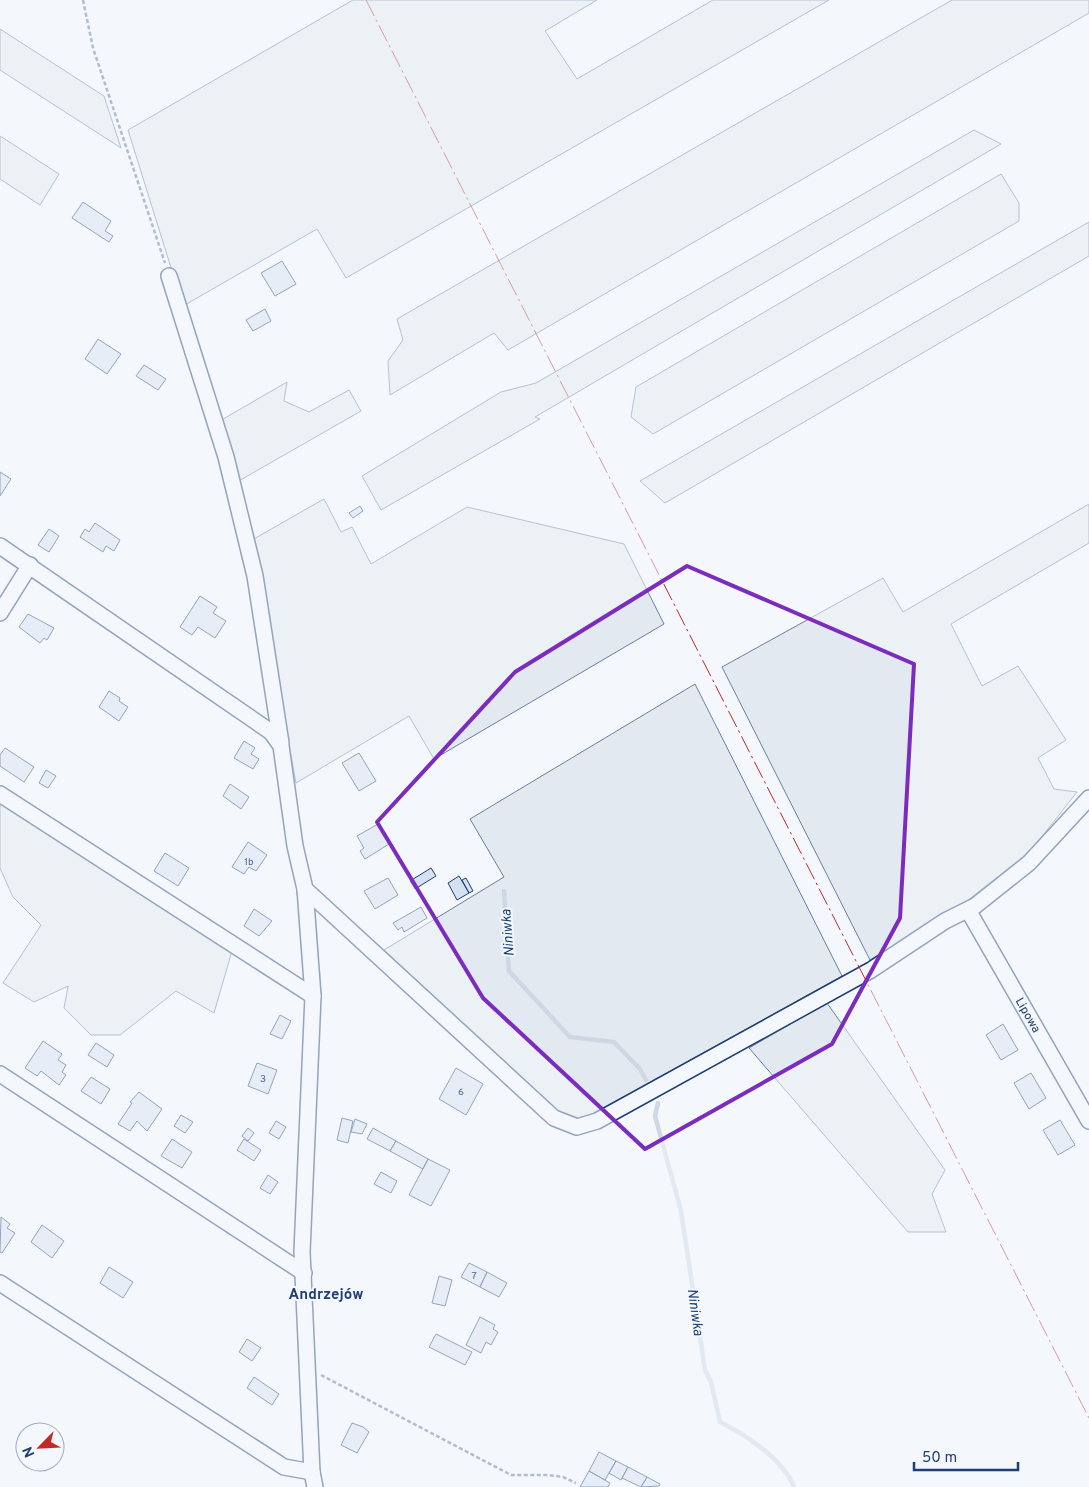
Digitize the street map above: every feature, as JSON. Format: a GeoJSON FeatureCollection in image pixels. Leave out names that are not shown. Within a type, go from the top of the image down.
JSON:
{"type":"FeatureCollection","features":[{"type":"Feature","properties":{"kind":"street"},"geometry":{"type":"LineString","coordinates":[[0,1283],[284,1468],[314,1480],[302,1252],[313,996],[305,889],[295,846],[255,576],[226,457],[169,276]]}},
{"type":"Feature","properties":{"kind":"street"},"geometry":{"type":"LineString","coordinates":[[0,546],[271,732],[281,746]]}},
{"type":"Feature","properties":{"kind":"street"},"geometry":{"type":"LineString","coordinates":[[0,613],[30,566]]}},
{"type":"Feature","properties":{"kind":"street"},"geometry":{"type":"LineString","coordinates":[[0,794],[313,996]]}},
{"type":"Feature","properties":{"kind":"street"},"geometry":{"type":"LineString","coordinates":[[305,889],[554,1118],[577,1127],[597,1122],[863,974],[945,921],[968,910],[1030,863],[1089,798]]}},
{"type":"Feature","properties":{"kind":"street","name":"Lipowa"},"geometry":{"type":"LineString","coordinates":[[968,910],[1089,1121]]}},
{"type":"Feature","properties":{"kind":"street"},"geometry":{"type":"LineString","coordinates":[[0,1074],[304,1274]]}},
{"type":"Feature","properties":{"kind":"path"},"geometry":{"type":"LineString","coordinates":[[83,0],[93,48],[169,276]]}},
{"type":"Feature","properties":{"kind":"path"},"geometry":{"type":"LineString","coordinates":[[309,1368],[511,1475],[548,1475],[563,1477],[576,1483]]}},
{"type":"Feature","properties":{"kind":"highlighted area"},"geometry":{"type":"Polygon","coordinates":[[[687,566],[914,664],[900,918],[832,1044],[645,1149],[483,998],[377,822],[515,672],[687,566]]]}},
{"type":"Feature","properties":{"kind":"shaded area"},"geometry":{"type":"Polygon","coordinates":[[[353,0],[597,0],[545,31],[577,79],[713,0],[829,0],[346,278],[317,229],[183,306],[128,130],[353,0]]]}},
{"type":"Feature","properties":{"kind":"shaded area"},"geometry":{"type":"Polygon","coordinates":[[[952,0],[1089,0],[1089,13],[508,350],[494,333],[390,395],[388,361],[403,340],[397,319],[952,0]]]}},
{"type":"Feature","properties":{"kind":"shaded area"},"geometry":{"type":"Polygon","coordinates":[[[0,29],[104,96],[121,148],[0,70],[0,29]]]}},
{"type":"Feature","properties":{"kind":"shaded area"},"geometry":{"type":"Polygon","coordinates":[[[974,130],[1001,144],[535,417],[540,419],[381,510],[362,476],[501,392],[536,383],[974,130]]]}},
{"type":"Feature","properties":{"kind":"shaded area"},"geometry":{"type":"Polygon","coordinates":[[[0,136],[59,174],[40,205],[0,179],[0,136]]]}},
{"type":"Feature","properties":{"kind":"shaded area"},"geometry":{"type":"Polygon","coordinates":[[[1001,174],[1019,203],[1019,221],[653,434],[631,417],[636,387],[1001,174]]]}},
{"type":"Feature","properties":{"kind":"shaded area"},"geometry":{"type":"Polygon","coordinates":[[[1089,222],[1089,256],[665,503],[640,481],[1089,222]]]}},
{"type":"Feature","properties":{"kind":"shaded area"},"geometry":{"type":"Polygon","coordinates":[[[287,382],[284,401],[309,412],[349,390],[361,411],[237,482],[218,422],[287,382]]]}},
{"type":"Feature","properties":{"kind":"shaded area"},"geometry":{"type":"Polygon","coordinates":[[[324,499],[341,532],[352,527],[371,564],[467,507],[624,544],[664,624],[434,759],[409,716],[296,783],[252,540],[324,499]]]}},
{"type":"Feature","properties":{"kind":"shaded area"},"geometry":{"type":"Polygon","coordinates":[[[1089,504],[1089,543],[951,624],[982,686],[1018,666],[1066,740],[1038,758],[1054,789],[1077,792],[1029,853],[967,901],[870,960],[722,667],[883,578],[903,612],[1089,504]]]}},
{"type":"Feature","properties":{"kind":"shaded area"},"geometry":{"type":"Polygon","coordinates":[[[695,684],[842,976],[582,1120],[558,1111],[384,950],[504,877],[470,819],[695,684]]]}},
{"type":"Feature","properties":{"kind":"shaded area"},"geometry":{"type":"Polygon","coordinates":[[[0,802],[232,951],[214,1013],[176,991],[120,1035],[91,1035],[64,1008],[68,986],[34,1002],[3,983],[41,925],[13,897],[0,868],[0,802]]]}},
{"type":"Feature","properties":{"kind":"shaded area"},"geometry":{"type":"Polygon","coordinates":[[[827,1003],[945,1170],[932,1194],[946,1232],[908,1232],[749,1048],[827,1003]]]}},
{"type":"Feature","properties":{"kind":"building"},"geometry":{"type":"Polygon","coordinates":[[[83,202],[111,221],[105,231],[113,236],[109,242],[72,218],[83,202]]]}},
{"type":"Feature","properties":{"kind":"building"},"geometry":{"type":"Polygon","coordinates":[[[282,261],[296,284],[275,296],[261,273],[282,261]]]}},
{"type":"Feature","properties":{"kind":"building"},"geometry":{"type":"Polygon","coordinates":[[[265,309],[271,321],[253,331],[246,320],[265,309]]]}},
{"type":"Feature","properties":{"kind":"building"},"geometry":{"type":"Polygon","coordinates":[[[98,339],[121,354],[107,374],[85,359],[98,339]]]}},
{"type":"Feature","properties":{"kind":"building"},"geometry":{"type":"Polygon","coordinates":[[[144,365],[166,379],[158,390],[136,376],[144,365]]]}},
{"type":"Feature","properties":{"kind":"building"},"geometry":{"type":"Polygon","coordinates":[[[0,472],[11,479],[0,496],[0,472]]]}},
{"type":"Feature","properties":{"kind":"building"},"geometry":{"type":"Polygon","coordinates":[[[360,506],[363,511],[353,518],[349,513],[360,506]]]}},
{"type":"Feature","properties":{"kind":"building"},"geometry":{"type":"Polygon","coordinates":[[[95,523],[120,540],[114,551],[106,546],[103,552],[80,537],[85,529],[89,532],[95,523]]]}},
{"type":"Feature","properties":{"kind":"building"},"geometry":{"type":"Polygon","coordinates":[[[49,529],[59,536],[49,552],[38,545],[49,529]]]}},
{"type":"Feature","properties":{"kind":"building"},"geometry":{"type":"Polygon","coordinates":[[[200,596],[217,607],[213,613],[226,621],[215,638],[198,627],[192,635],[180,627],[200,596]]]}},
{"type":"Feature","properties":{"kind":"building"},"geometry":{"type":"Polygon","coordinates":[[[28,614],[54,628],[47,640],[44,638],[40,643],[19,627],[28,614]]]}},
{"type":"Feature","properties":{"kind":"building"},"geometry":{"type":"Polygon","coordinates":[[[109,691],[120,698],[119,701],[128,707],[119,721],[99,707],[109,691]]]}},
{"type":"Feature","properties":{"kind":"building"},"geometry":{"type":"Polygon","coordinates":[[[244,741],[255,748],[251,754],[259,759],[253,769],[234,758],[244,741]]]}},
{"type":"Feature","properties":{"kind":"building"},"geometry":{"type":"Polygon","coordinates":[[[5,748],[34,767],[24,782],[0,766],[0,755],[5,748]]]}},
{"type":"Feature","properties":{"kind":"building"},"geometry":{"type":"Polygon","coordinates":[[[359,753],[376,781],[359,791],[342,763],[359,753]]]}},
{"type":"Feature","properties":{"kind":"building"},"geometry":{"type":"Polygon","coordinates":[[[46,770],[56,776],[48,788],[39,783],[46,770]]]}},
{"type":"Feature","properties":{"kind":"building"},"geometry":{"type":"Polygon","coordinates":[[[230,784],[249,797],[241,809],[223,796],[230,784]]]}},
{"type":"Feature","properties":{"kind":"building"},"geometry":{"type":"Polygon","coordinates":[[[378,824],[389,844],[365,859],[360,851],[364,848],[357,836],[378,824]]]}},
{"type":"Feature","properties":{"kind":"building"},"geometry":{"type":"Polygon","coordinates":[[[248,842],[267,855],[256,871],[249,867],[244,874],[232,867],[248,842]]]}},
{"type":"Feature","properties":{"kind":"building"},"geometry":{"type":"Polygon","coordinates":[[[165,853],[189,868],[178,886],[154,871],[165,853]]]}},
{"type":"Feature","properties":{"kind":"building"},"geometry":{"type":"Polygon","coordinates":[[[431,868],[436,876],[415,889],[410,881],[431,868]]]}},
{"type":"Feature","properties":{"kind":"building"},"geometry":{"type":"Polygon","coordinates":[[[459,876],[469,893],[457,900],[448,883],[459,876]]]}},
{"type":"Feature","properties":{"kind":"building"},"geometry":{"type":"Polygon","coordinates":[[[388,878],[398,895],[375,909],[364,891],[388,878]]]}},
{"type":"Feature","properties":{"kind":"building"},"geometry":{"type":"Polygon","coordinates":[[[466,878],[473,891],[469,893],[462,880],[466,878]]]}},
{"type":"Feature","properties":{"kind":"building"},"geometry":{"type":"Polygon","coordinates":[[[421,907],[427,918],[404,932],[402,927],[398,930],[393,923],[421,907]]]}},
{"type":"Feature","properties":{"kind":"building"},"geometry":{"type":"Polygon","coordinates":[[[254,909],[272,921],[259,936],[244,926],[254,909]]]}},
{"type":"Feature","properties":{"kind":"building"},"geometry":{"type":"Polygon","coordinates":[[[280,1015],[291,1021],[282,1039],[270,1034],[280,1015]]]}},
{"type":"Feature","properties":{"kind":"building"},"geometry":{"type":"Polygon","coordinates":[[[1003,1024],[1018,1050],[1001,1060],[986,1035],[1003,1024]]]}},
{"type":"Feature","properties":{"kind":"building"},"geometry":{"type":"Polygon","coordinates":[[[43,1041],[62,1054],[58,1060],[66,1065],[62,1072],[66,1075],[59,1085],[41,1071],[37,1076],[25,1068],[43,1041]]]}},
{"type":"Feature","properties":{"kind":"building"},"geometry":{"type":"Polygon","coordinates":[[[96,1043],[114,1055],[107,1067],[88,1055],[96,1043]]]}},
{"type":"Feature","properties":{"kind":"building"},"geometry":{"type":"Polygon","coordinates":[[[257,1063],[277,1070],[268,1094],[248,1086],[257,1063]]]}},
{"type":"Feature","properties":{"kind":"building"},"geometry":{"type":"Polygon","coordinates":[[[456,1068],[483,1084],[466,1115],[439,1099],[456,1068]]]}},
{"type":"Feature","properties":{"kind":"building"},"geometry":{"type":"Polygon","coordinates":[[[1031,1073],[1046,1098],[1029,1109],[1014,1083],[1031,1073]]]}},
{"type":"Feature","properties":{"kind":"building"},"geometry":{"type":"Polygon","coordinates":[[[91,1077],[110,1089],[101,1104],[81,1091],[91,1077]]]}},
{"type":"Feature","properties":{"kind":"building"},"geometry":{"type":"Polygon","coordinates":[[[139,1092],[162,1109],[147,1131],[137,1121],[130,1131],[118,1124],[132,1103],[130,1102],[139,1092]]]}},
{"type":"Feature","properties":{"kind":"building"},"geometry":{"type":"Polygon","coordinates":[[[181,1115],[193,1122],[185,1133],[174,1126],[181,1115]]]}},
{"type":"Feature","properties":{"kind":"building"},"geometry":{"type":"Polygon","coordinates":[[[342,1118],[353,1121],[348,1143],[337,1140],[342,1118]]]}},
{"type":"Feature","properties":{"kind":"building"},"geometry":{"type":"Polygon","coordinates":[[[355,1119],[367,1124],[362,1134],[351,1132],[355,1119]]]}},
{"type":"Feature","properties":{"kind":"building"},"geometry":{"type":"Polygon","coordinates":[[[1060,1120],[1075,1145],[1058,1155],[1043,1130],[1060,1120]]]}},
{"type":"Feature","properties":{"kind":"building"},"geometry":{"type":"Polygon","coordinates":[[[276,1121],[286,1127],[279,1139],[269,1133],[276,1121]]]}},
{"type":"Feature","properties":{"kind":"building"},"geometry":{"type":"Polygon","coordinates":[[[248,1128],[254,1133],[248,1141],[242,1136],[248,1128]]]}},
{"type":"Feature","properties":{"kind":"building"},"geometry":{"type":"Polygon","coordinates":[[[373,1128],[396,1141],[390,1151],[367,1139],[373,1128]]]}},
{"type":"Feature","properties":{"kind":"building"},"geometry":{"type":"Polygon","coordinates":[[[172,1139],[192,1152],[182,1168],[161,1156],[172,1139]]]}},
{"type":"Feature","properties":{"kind":"building"},"geometry":{"type":"Polygon","coordinates":[[[244,1139],[261,1150],[254,1161],[237,1150],[244,1139]]]}},
{"type":"Feature","properties":{"kind":"building"},"geometry":{"type":"Polygon","coordinates":[[[396,1141],[428,1159],[423,1169],[390,1151],[396,1141]]]}},
{"type":"Feature","properties":{"kind":"building"},"geometry":{"type":"Polygon","coordinates":[[[428,1159],[450,1170],[431,1206],[409,1195],[428,1159]]]}},
{"type":"Feature","properties":{"kind":"building"},"geometry":{"type":"Polygon","coordinates":[[[381,1172],[397,1181],[391,1193],[374,1184],[381,1172]]]}},
{"type":"Feature","properties":{"kind":"building"},"geometry":{"type":"Polygon","coordinates":[[[268,1175],[278,1182],[270,1194],[260,1188],[268,1175]]]}},
{"type":"Feature","properties":{"kind":"building"},"geometry":{"type":"Polygon","coordinates":[[[1,1217],[10,1224],[7,1228],[15,1233],[2,1253],[0,1252],[1,1217]]]}},
{"type":"Feature","properties":{"kind":"building"},"geometry":{"type":"Polygon","coordinates":[[[42,1225],[64,1241],[52,1258],[31,1242],[42,1225]]]}},
{"type":"Feature","properties":{"kind":"building"},"geometry":{"type":"Polygon","coordinates":[[[469,1263],[487,1272],[480,1287],[461,1277],[469,1263]]]}},
{"type":"Feature","properties":{"kind":"building"},"geometry":{"type":"Polygon","coordinates":[[[109,1267],[133,1282],[123,1298],[100,1283],[109,1267]]]}},
{"type":"Feature","properties":{"kind":"building"},"geometry":{"type":"Polygon","coordinates":[[[487,1272],[507,1283],[499,1297],[480,1287],[487,1272]]]}},
{"type":"Feature","properties":{"kind":"building"},"geometry":{"type":"Polygon","coordinates":[[[439,1276],[452,1280],[445,1306],[432,1303],[439,1276]]]}},
{"type":"Feature","properties":{"kind":"building"},"geometry":{"type":"Polygon","coordinates":[[[480,1317],[495,1325],[493,1329],[498,1332],[491,1345],[486,1342],[481,1353],[466,1345],[480,1317]]]}},
{"type":"Feature","properties":{"kind":"building"},"geometry":{"type":"Polygon","coordinates":[[[436,1334],[472,1352],[465,1365],[429,1347],[436,1334]]]}},
{"type":"Feature","properties":{"kind":"building"},"geometry":{"type":"Polygon","coordinates":[[[247,1339],[261,1348],[252,1361],[239,1352],[247,1339]]]}},
{"type":"Feature","properties":{"kind":"building"},"geometry":{"type":"Polygon","coordinates":[[[254,1377],[279,1394],[272,1405],[247,1388],[254,1377]]]}},
{"type":"Feature","properties":{"kind":"building"},"geometry":{"type":"Polygon","coordinates":[[[352,1423],[363,1427],[369,1432],[357,1453],[341,1445],[352,1423]]]}},
{"type":"Feature","properties":{"kind":"building"},"geometry":{"type":"Polygon","coordinates":[[[599,1452],[616,1461],[605,1480],[589,1471],[599,1452]]]}},
{"type":"Feature","properties":{"kind":"building"},"geometry":{"type":"Polygon","coordinates":[[[616,1461],[628,1467],[621,1480],[609,1473],[616,1461]]]}},
{"type":"Feature","properties":{"kind":"building"},"geometry":{"type":"Polygon","coordinates":[[[628,1467],[647,1477],[641,1487],[622,1478],[628,1467]]]}},
{"type":"Feature","properties":{"kind":"building"},"geometry":{"type":"Polygon","coordinates":[[[589,1471],[610,1483],[608,1487],[580,1487],[589,1471]]]}},
{"type":"Feature","properties":{"kind":"building"},"geometry":{"type":"Polygon","coordinates":[[[647,1477],[660,1484],[659,1486],[641,1487],[647,1477]]]}},
{"type":"Feature","properties":{"kind":"waterway","name":"Niniwka"},"geometry":{"type":"LineString","coordinates":[[504,891],[509,971],[570,1037],[614,1042],[640,1069],[646,1080]]}},
{"type":"Feature","properties":{"kind":"waterway","name":"Niniwka"},"geometry":{"type":"LineString","coordinates":[[658,1103],[655,1116],[681,1211],[705,1370],[711,1382],[720,1422],[763,1449],[781,1467],[794,1487]]}},
{"type":"Feature","properties":{"kind":"power"},"geometry":{"type":"LineString","coordinates":[[366,0],[1089,1418]]}},
{"type":"Feature","properties":{"kind":"district","name":"Andrzejów"},"geometry":{"type":"Point","coordinates":[326,1294]}}]}
